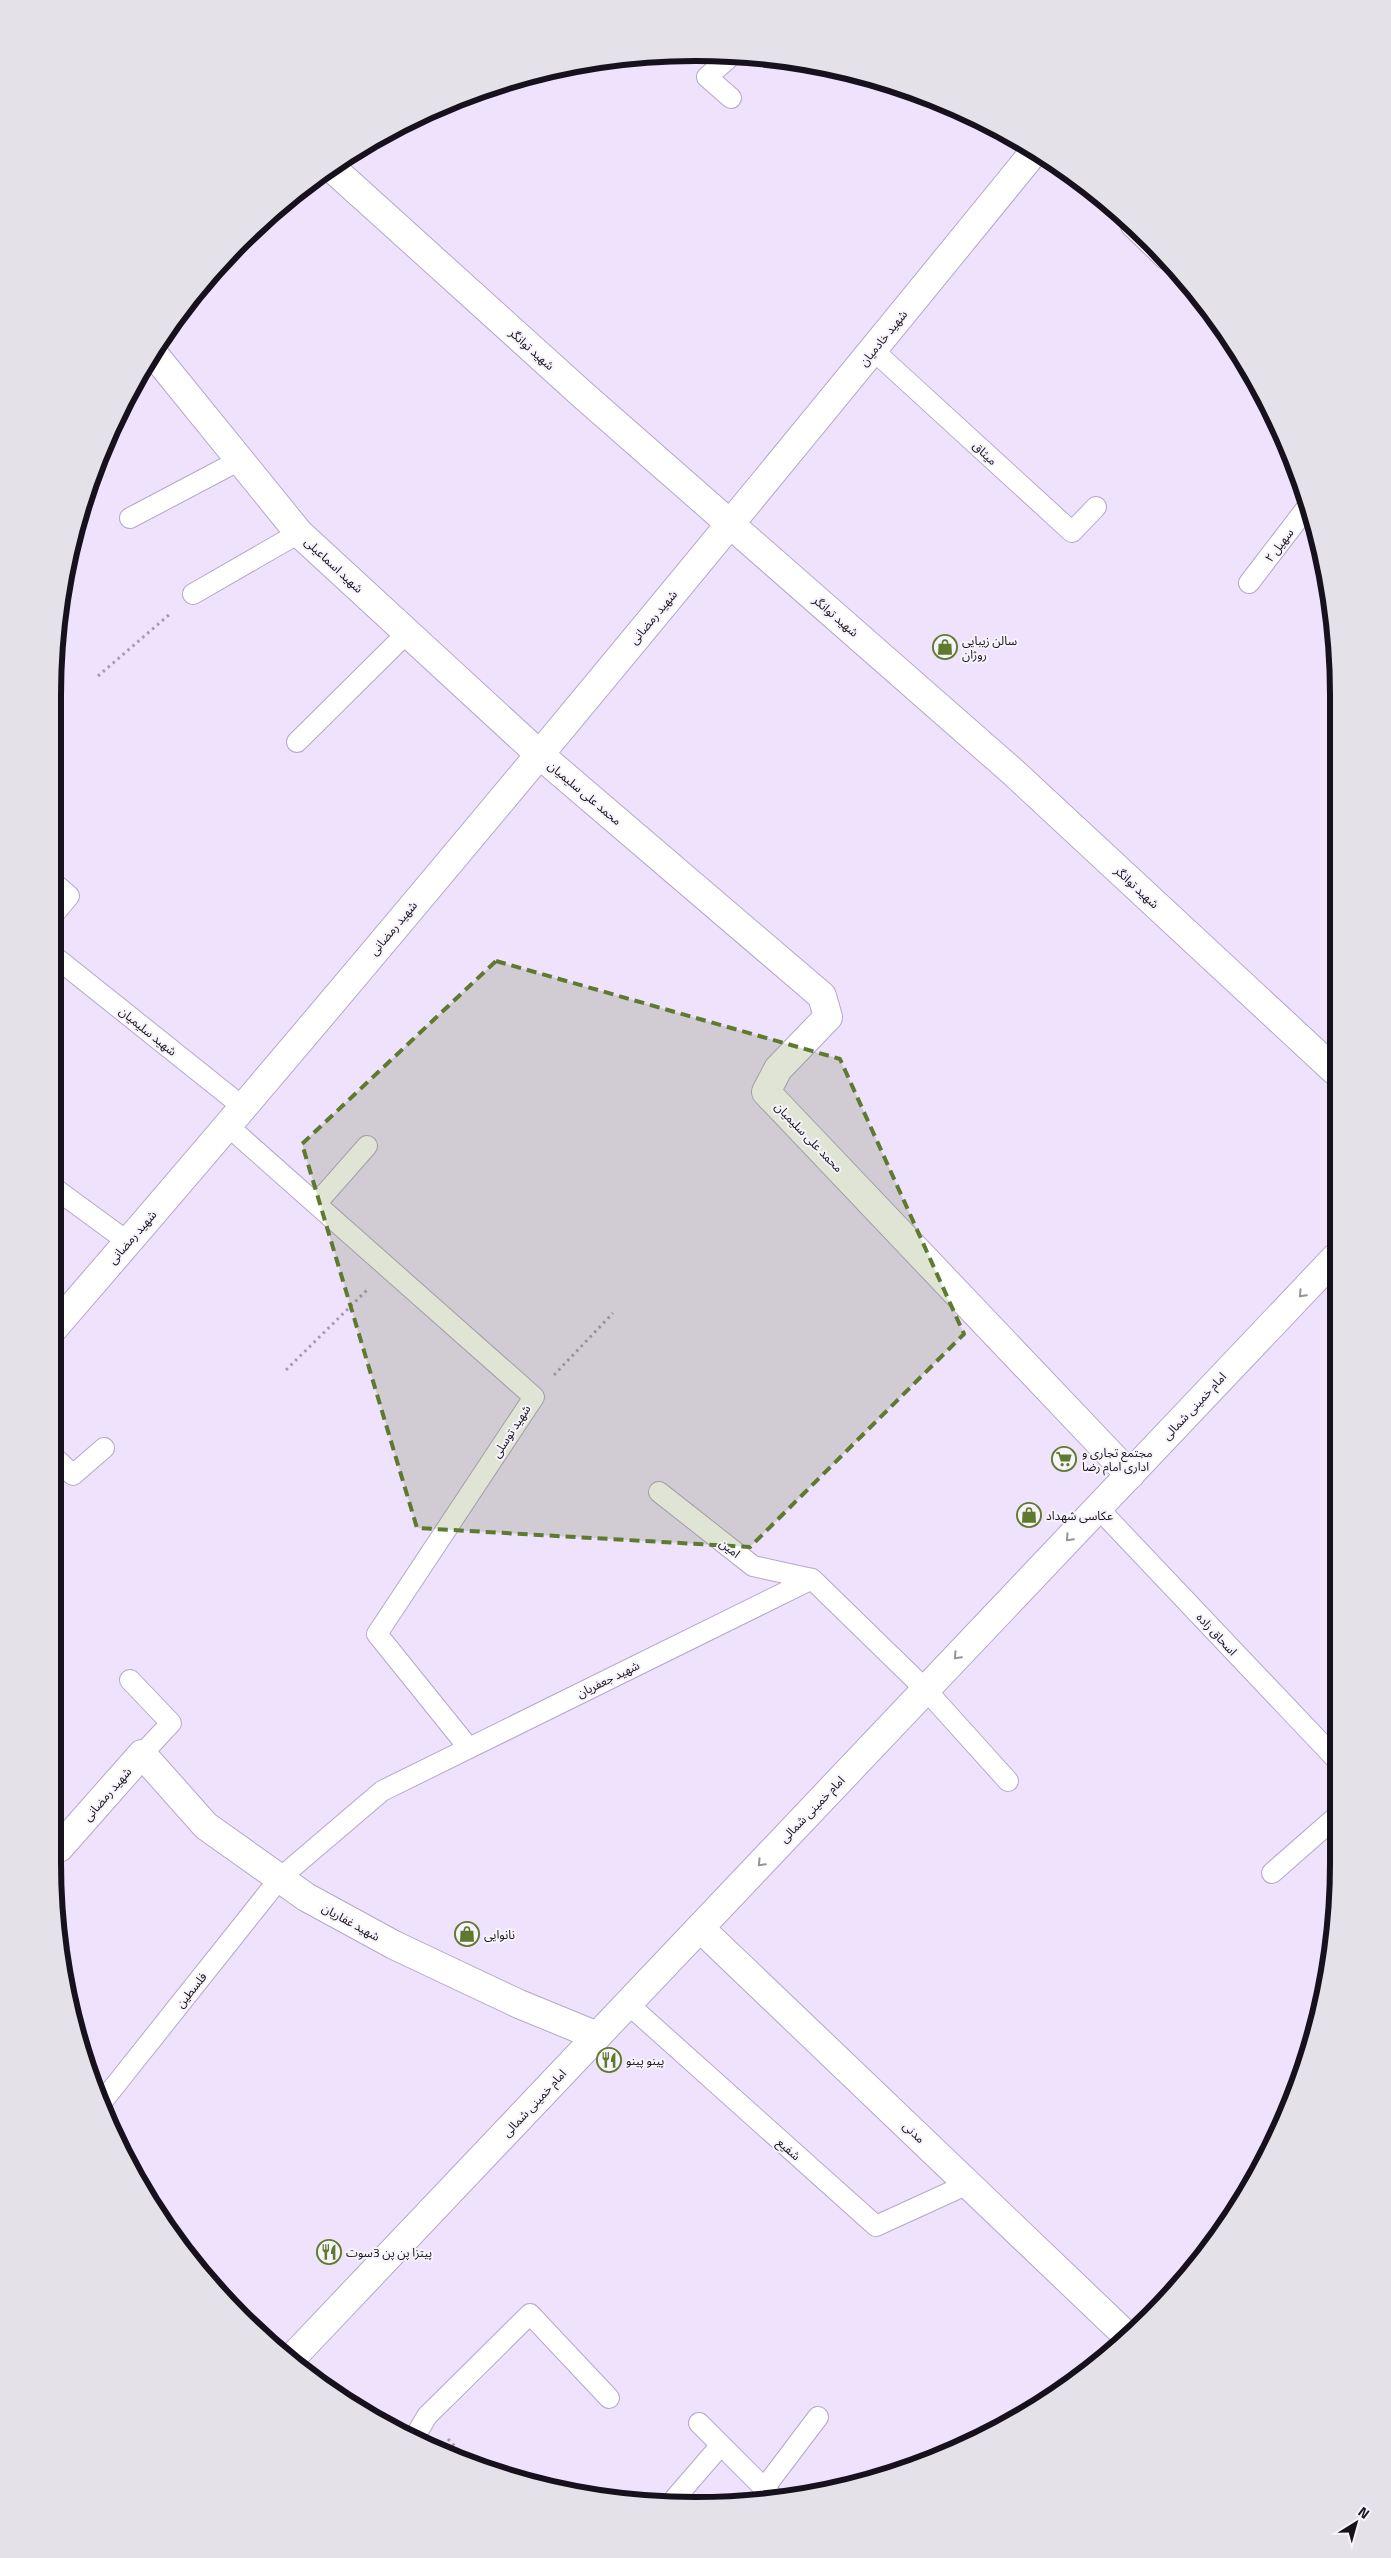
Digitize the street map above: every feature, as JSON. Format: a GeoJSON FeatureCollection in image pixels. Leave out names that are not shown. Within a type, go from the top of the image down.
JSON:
{"type":"FeatureCollection","features":[{"type":"Feature","properties":{"kind":"street","name":"شهید خادمیان"},"geometry":{"type":"LineString","coordinates":[[731,525],[1030,157]]}},
{"type":"Feature","properties":{"kind":"street","name":"شهید توانگر"},"geometry":{"type":"LineString","coordinates":[[337,172],[583,395],[1013,772],[1330,1066]]}},
{"type":"Feature","properties":{"kind":"street","name":"شهید اسماعیلی"},"geometry":{"type":"LineString","coordinates":[[158,360],[299,533],[539,754]]}},
{"type":"Feature","properties":{"kind":"street","name":"شهید رمضانی"},"geometry":{"type":"LineString","coordinates":[[61,1320],[236,1117],[731,525]]}},
{"type":"Feature","properties":{"kind":"street","name":"محمد علی سلیمیان"},"geometry":{"type":"LineString","coordinates":[[539,754],[822,996],[828,1017],[778,1068],[766,1092],[1130,1475]]}},
{"type":"Feature","properties":{"kind":"street","name":"امام خمینی شمالی"},"geometry":{"type":"LineString","coordinates":[[295,2354],[1330,1263]]}},
{"type":"Feature","properties":{"kind":"street","name":"شهید رمضانی"},"geometry":{"type":"LineString","coordinates":[[61,1846],[142,1754]]}},
{"type":"Feature","properties":{"kind":"street","name":"شهید غفاریان"},"geometry":{"type":"LineString","coordinates":[[142,1754],[206,1826],[306,1897],[394,1945],[519,2004],[597,2036]]}},
{"type":"Feature","properties":{"kind":"street","name":"مدنی"},"geometry":{"type":"LineString","coordinates":[[700,1928],[1122,2331]]}},
{"type":"Feature","properties":{"kind":"lane"},"geometry":{"type":"LineString","coordinates":[[724,62],[707,77],[731,98]]}},
{"type":"Feature","properties":{"kind":"lane","name":"میثاق"},"geometry":{"type":"LineString","coordinates":[[874,350],[1072,532],[1096,507]]}},
{"type":"Feature","properties":{"kind":"lane"},"geometry":{"type":"LineString","coordinates":[[130,518],[240,460]]}},
{"type":"Feature","properties":{"kind":"lane","name":"سهیل ۲"},"geometry":{"type":"LineString","coordinates":[[1249,583],[1303,513]]}},
{"type":"Feature","properties":{"kind":"lane"},"geometry":{"type":"LineString","coordinates":[[193,594],[299,533]]}},
{"type":"Feature","properties":{"kind":"lane"},"geometry":{"type":"LineString","coordinates":[[297,742],[407,633]]}},
{"type":"Feature","properties":{"kind":"lane"},"geometry":{"type":"LineString","coordinates":[[61,889],[69,896],[61,906]]}},
{"type":"Feature","properties":{"kind":"lane","name":"شهید سلیمیان"},"geometry":{"type":"LineString","coordinates":[[61,962],[236,1117]]}},
{"type":"Feature","properties":{"kind":"lane","name":"شهید توسلی"},"geometry":{"type":"LineString","coordinates":[[236,1117],[316,1204],[534,1397],[377,1634],[468,1747]]}},
{"type":"Feature","properties":{"kind":"lane"},"geometry":{"type":"LineString","coordinates":[[316,1204],[366,1146]]}},
{"type":"Feature","properties":{"kind":"lane"},"geometry":{"type":"LineString","coordinates":[[61,1193],[128,1242]]}},
{"type":"Feature","properties":{"kind":"lane"},"geometry":{"type":"LineString","coordinates":[[61,1464],[74,1476],[104,1448]]}},
{"type":"Feature","properties":{"kind":"lane","name":"امین"},"geometry":{"type":"LineString","coordinates":[[659,1492],[753,1566],[812,1579]]}},
{"type":"Feature","properties":{"kind":"lane","name":"اسحاق زاده"},"geometry":{"type":"LineString","coordinates":[[1098,1508],[1330,1753]]}},
{"type":"Feature","properties":{"kind":"lane"},"geometry":{"type":"LineString","coordinates":[[812,1579],[926,1690],[1008,1781]]}},
{"type":"Feature","properties":{"kind":"lane","name":"شهید جعفریان"},"geometry":{"type":"LineString","coordinates":[[280,1878],[382,1791],[812,1579]]}},
{"type":"Feature","properties":{"kind":"lane"},"geometry":{"type":"LineString","coordinates":[[130,1680],[171,1723],[142,1754]]}},
{"type":"Feature","properties":{"kind":"lane"},"geometry":{"type":"LineString","coordinates":[[1272,1873],[1330,1822]]}},
{"type":"Feature","properties":{"kind":"lane","name":"فلسطین"},"geometry":{"type":"LineString","coordinates":[[107,2096],[280,1878]]}},
{"type":"Feature","properties":{"kind":"lane","name":"شفیع"},"geometry":{"type":"LineString","coordinates":[[628,2004],[876,2226],[968,2184]]}},
{"type":"Feature","properties":{"kind":"lane"},"geometry":{"type":"LineString","coordinates":[[417,2432],[427,2416],[530,2314],[609,2398]]}},
{"type":"Feature","properties":{"kind":"lane"},"geometry":{"type":"LineString","coordinates":[[770,2492],[818,2417]]}},
{"type":"Feature","properties":{"kind":"lane"},"geometry":{"type":"LineString","coordinates":[[699,2423],[770,2492]]}},
{"type":"Feature","properties":{"kind":"lane"},"geometry":{"type":"LineString","coordinates":[[677,2496],[721,2445]]}},
{"type":"Feature","properties":{"kind":"path"},"geometry":{"type":"LineString","coordinates":[[98,676],[193,594]]}},
{"type":"Feature","properties":{"kind":"path"},"geometry":{"type":"LineString","coordinates":[[286,1370],[389,1268]]}},
{"type":"Feature","properties":{"kind":"path"},"geometry":{"type":"LineString","coordinates":[[534,1397],[613,1312]]}},
{"type":"Feature","properties":{"kind":"highlighted area"},"geometry":{"type":"Polygon","coordinates":[[[496,961],[840,1059],[964,1334],[750,1547],[417,1528],[302,1144],[496,961]]]}},
{"type":"Feature","properties":{"kind":"place","name":"سالن زیبایی روژان"},"geometry":{"type":"Point","coordinates":[945,647]}},
{"type":"Feature","properties":{"kind":"place","name":"مجتمع تجاری و اداری امام رضا"},"geometry":{"type":"Point","coordinates":[1064,1459]}},
{"type":"Feature","properties":{"kind":"place","name":"عکاسی شهداد"},"geometry":{"type":"Point","coordinates":[1029,1515]}},
{"type":"Feature","properties":{"kind":"place","name":"نانوایی"},"geometry":{"type":"Point","coordinates":[467,1934]}},
{"type":"Feature","properties":{"kind":"place","name":"پینو پینو"},"geometry":{"type":"Point","coordinates":[609,2060]}},
{"type":"Feature","properties":{"kind":"place","name":"پیتزا پن پن 3سوت"},"geometry":{"type":"Point","coordinates":[329,2252]}}]}
